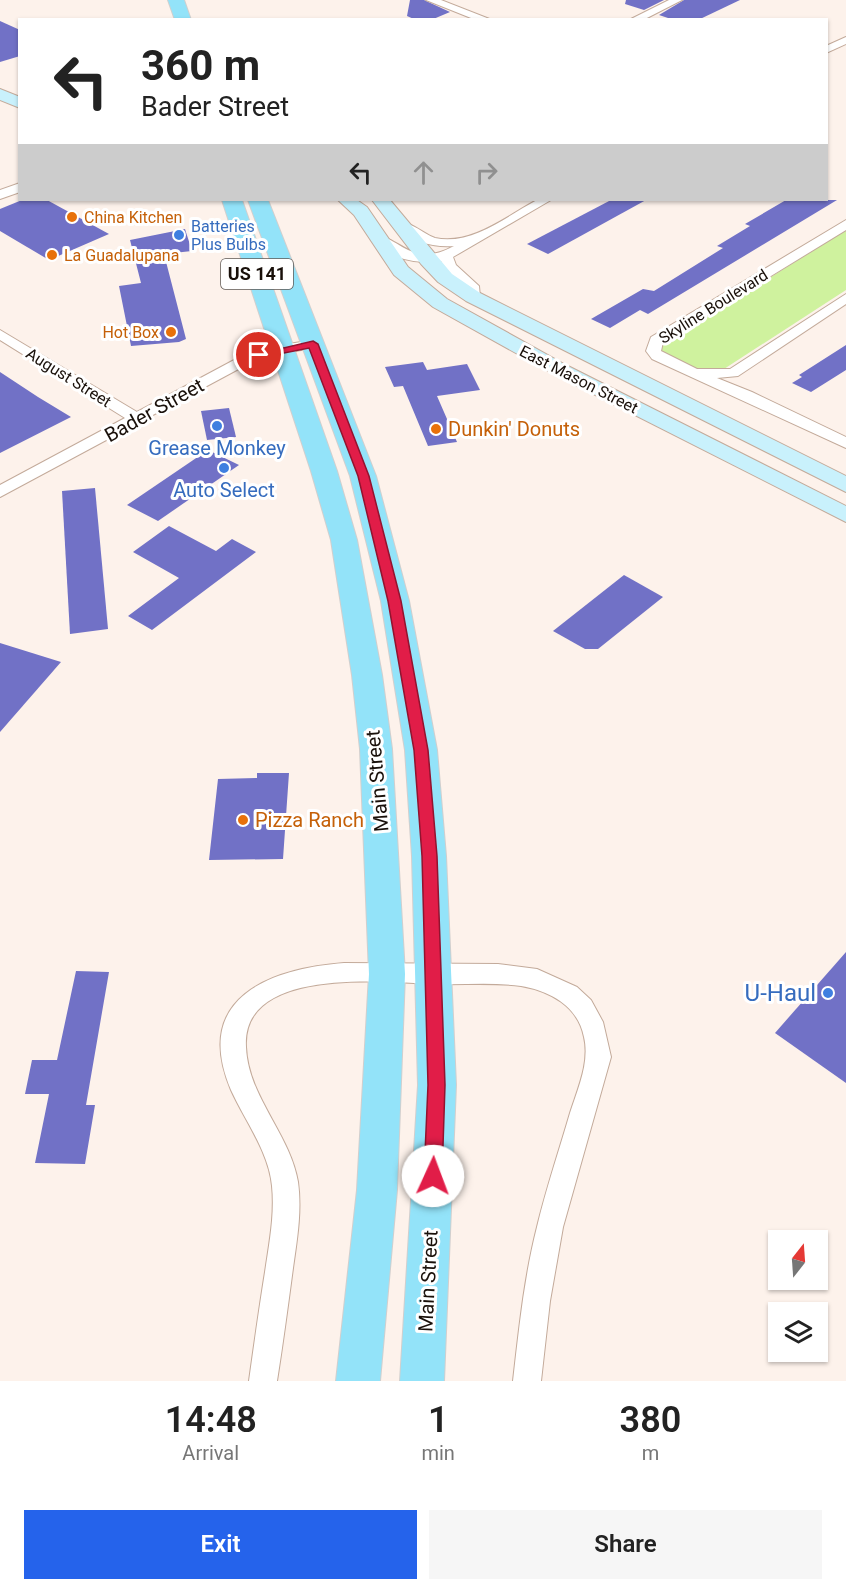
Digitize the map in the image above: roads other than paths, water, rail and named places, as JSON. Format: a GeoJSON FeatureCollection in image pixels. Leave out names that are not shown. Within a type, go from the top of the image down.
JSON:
{"type":"FeatureCollection","features":[{"type":"Feature","properties":{"kind":"main road"},"geometry":{"type":"LineString","coordinates":[[176,0],[182,18]]}},
{"type":"Feature","properties":{"kind":"main road"},"geometry":{"type":"LineString","coordinates":[[0,93],[18,102]]}},
{"type":"Feature","properties":{"kind":"main road","name":"Main Street"},"geometry":{"type":"LineString","coordinates":[[232,201],[297,346],[363,476],[395,601],[421,750],[429,856],[431,974],[437,1085],[422,1381]]}},
{"type":"Feature","properties":{"kind":"main road","name":"Main Street"},"geometry":{"type":"LineString","coordinates":[[258,201],[297,346],[324,471],[344,540],[367,675],[376,749],[387,974],[377,1190],[358,1381]]}},
{"type":"Feature","properties":{"kind":"main road","name":"East Mason Street"},"geometry":{"type":"LineString","coordinates":[[348,201],[361,211],[378,240],[401,271],[458,314],[556,368],[846,515]]}},
{"type":"Feature","properties":{"kind":"main road","name":"East Mason Street"},"geometry":{"type":"LineString","coordinates":[[382,201],[402,226],[437,258],[445,278],[473,297],[846,485]]}},
{"type":"Feature","properties":{"kind":"street"},"geometry":{"type":"LineString","coordinates":[[431,0],[481,18]]}},
{"type":"Feature","properties":{"kind":"street"},"geometry":{"type":"LineString","coordinates":[[638,18],[677,0]]}},
{"type":"Feature","properties":{"kind":"street"},"geometry":{"type":"LineString","coordinates":[[828,50],[846,40]]}},
{"type":"Feature","properties":{"kind":"street"},"geometry":{"type":"LineString","coordinates":[[0,195],[18,188]]}},
{"type":"Feature","properties":{"kind":"street"},"geometry":{"type":"LineString","coordinates":[[378,240],[406,257],[437,258],[543,201]]}},
{"type":"Feature","properties":{"kind":"street","name":"Skyline Boulevard"},"geometry":{"type":"LineString","coordinates":[[733,373],[695,374],[657,356],[653,346],[656,340],[846,224]]}},
{"type":"Feature","properties":{"kind":"street"},"geometry":{"type":"LineString","coordinates":[[402,226],[427,241],[454,243],[476,237]]}},
{"type":"Feature","properties":{"kind":"street"},"geometry":{"type":"LineString","coordinates":[[747,395],[738,386],[733,373],[846,298]]}},
{"type":"Feature","properties":{"kind":"street","name":"August Street"},"geometry":{"type":"LineString","coordinates":[[0,334],[137,419]]}},
{"type":"Feature","properties":{"kind":"street","name":"Bader Street"},"geometry":{"type":"LineString","coordinates":[[0,492],[241,362],[297,346]]}},
{"type":"Feature","properties":{"kind":"street"},"geometry":{"type":"LineString","coordinates":[[695,374],[728,390],[747,395],[846,443]]}},
{"type":"Feature","properties":{"kind":"street"},"geometry":{"type":"LineString","coordinates":[[263,1381],[286,1219],[286,1193],[282,1170],[235,1068],[232,1039],[237,1022],[257,996],[288,981],[319,975],[387,974],[505,974],[534,978],[569,994],[584,1008],[593,1022],[598,1039],[599,1057],[550,1227],[536,1301],[527,1381]]}},
{"type":"Feature","properties":{"kind":"place","name":"China Kitchen"},"geometry":{"type":"Point","coordinates":[72,217]}},
{"type":"Feature","properties":{"kind":"place","name":"Batteries Plus Bulbs"},"geometry":{"type":"Point","coordinates":[179,235]}},
{"type":"Feature","properties":{"kind":"place","name":"La Guadalupana"},"geometry":{"type":"Point","coordinates":[52,255]}},
{"type":"Feature","properties":{"kind":"place","name":"Hot Box"},"geometry":{"type":"Point","coordinates":[171,332]}},
{"type":"Feature","properties":{"kind":"place","name":"Grease Monkey"},"geometry":{"type":"Point","coordinates":[217,426]}},
{"type":"Feature","properties":{"kind":"place","name":"Dunkin' Donuts"},"geometry":{"type":"Point","coordinates":[436,429]}},
{"type":"Feature","properties":{"kind":"place","name":"Auto Select"},"geometry":{"type":"Point","coordinates":[224,468]}},
{"type":"Feature","properties":{"kind":"place","name":"Pizza Ranch"},"geometry":{"type":"Point","coordinates":[243,820]}},
{"type":"Feature","properties":{"kind":"place","name":"U-Haul"},"geometry":{"type":"Point","coordinates":[828,993]}}]}
